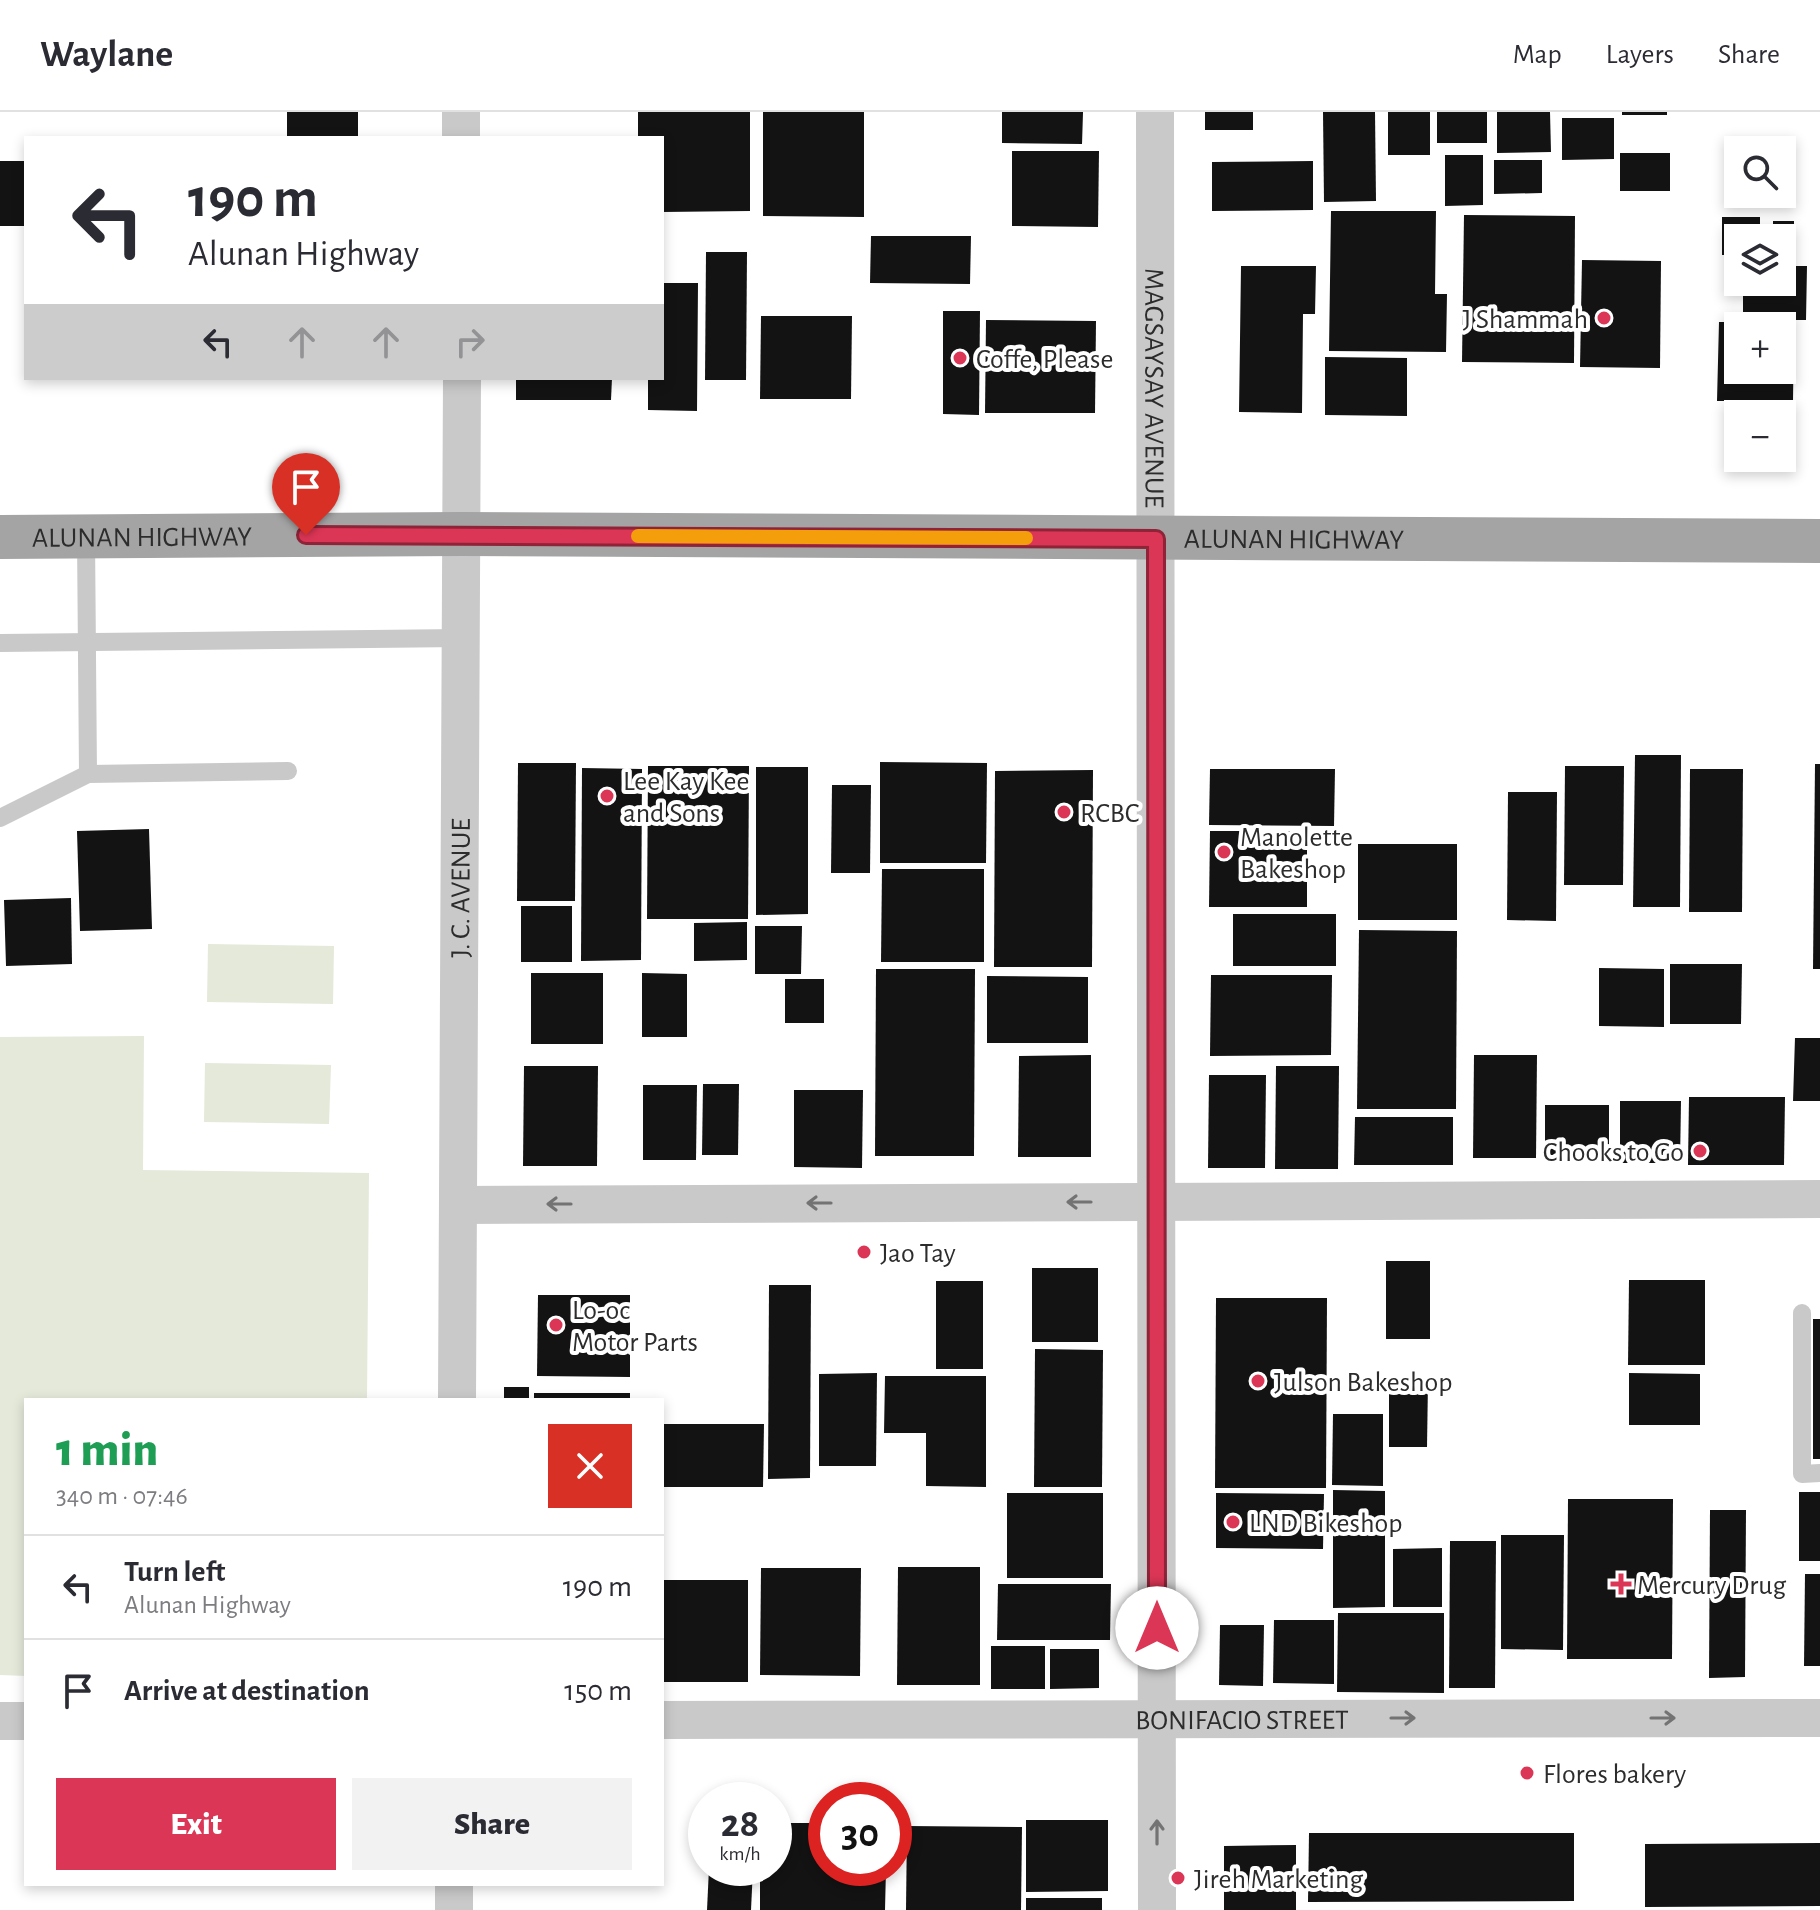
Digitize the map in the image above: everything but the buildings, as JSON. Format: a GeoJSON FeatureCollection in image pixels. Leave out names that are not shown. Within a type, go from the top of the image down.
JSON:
{"type":"FeatureCollection","features":[{"type":"Feature","properties":{"kind":"main road","name":"ALUNAN HIGHWAY"},"geometry":{"type":"LineString","coordinates":[[0,537],[462,534],[1820,541]]}},
{"type":"Feature","properties":{"kind":"street"},"geometry":{"type":"LineString","coordinates":[[461,112],[461,136]]}},
{"type":"Feature","properties":{"kind":"street","name":"MAGSAYSAY AVENUE"},"geometry":{"type":"LineString","coordinates":[[1155,112],[1157,1910]]}},
{"type":"Feature","properties":{"kind":"street","name":"J. C. AVENUE"},"geometry":{"type":"LineString","coordinates":[[457,1398],[462,380]]}},
{"type":"Feature","properties":{"kind":"street"},"geometry":{"type":"LineString","coordinates":[[458,1205],[1820,1199]]}},
{"type":"Feature","properties":{"kind":"street","name":"BONIFACIO STREET"},"geometry":{"type":"LineString","coordinates":[[664,1720],[1820,1718]]}},
{"type":"Feature","properties":{"kind":"street"},"geometry":{"type":"LineString","coordinates":[[0,1721],[24,1721]]}},
{"type":"Feature","properties":{"kind":"street"},"geometry":{"type":"LineString","coordinates":[[454,1886],[454,1910]]}},
{"type":"Feature","properties":{"kind":"lane"},"geometry":{"type":"LineString","coordinates":[[86,536],[88,774]]}},
{"type":"Feature","properties":{"kind":"lane"},"geometry":{"type":"LineString","coordinates":[[0,643],[462,638]]}},
{"type":"Feature","properties":{"kind":"lane"},"geometry":{"type":"LineString","coordinates":[[0,818],[88,774],[288,771]]}},
{"type":"Feature","properties":{"kind":"lane"},"geometry":{"type":"LineString","coordinates":[[1802,1313],[1802,1474],[1820,1473]]}},
{"type":"Feature","properties":{"kind":"shaded area"},"geometry":{"type":"Polygon","coordinates":[[[208,944],[334,946],[333,1004],[207,1002],[208,944]]]}},
{"type":"Feature","properties":{"kind":"shaded area"},"geometry":{"type":"Polygon","coordinates":[[[144,1036],[143,1170],[369,1173],[367,1398],[24,1398],[24,1676],[0,1675],[0,1037],[144,1036]]]}},
{"type":"Feature","properties":{"kind":"shaded area"},"geometry":{"type":"Polygon","coordinates":[[[205,1063],[331,1065],[329,1124],[204,1122],[205,1063]]]}},
{"type":"Feature","properties":{"kind":"slow traffic"},"geometry":{"type":"LineString","coordinates":[[638,536],[1026,538]]}},
{"type":"Feature","properties":{"kind":"place","name":"J Shammah"},"geometry":{"type":"Point","coordinates":[1604,318]}},
{"type":"Feature","properties":{"kind":"place","name":"Coffe, Please"},"geometry":{"type":"Point","coordinates":[960,358]}},
{"type":"Feature","properties":{"kind":"place","name":"Lee Kay Kee and Sons"},"geometry":{"type":"Point","coordinates":[607,796]}},
{"type":"Feature","properties":{"kind":"place","name":"RCBC"},"geometry":{"type":"Point","coordinates":[1064,812]}},
{"type":"Feature","properties":{"kind":"place","name":"Manolette Bakeshop"},"geometry":{"type":"Point","coordinates":[1224,852]}},
{"type":"Feature","properties":{"kind":"place","name":"Chooks to Go"},"geometry":{"type":"Point","coordinates":[1700,1151]}},
{"type":"Feature","properties":{"kind":"place","name":"Jao Tay"},"geometry":{"type":"Point","coordinates":[864,1252]}},
{"type":"Feature","properties":{"kind":"place","name":"Lo-oc Motor Parts"},"geometry":{"type":"Point","coordinates":[556,1325]}},
{"type":"Feature","properties":{"kind":"place","name":"Julson Bakeshop"},"geometry":{"type":"Point","coordinates":[1258,1381]}},
{"type":"Feature","properties":{"kind":"place","name":"LND Bikeshop"},"geometry":{"type":"Point","coordinates":[1233,1522]}},
{"type":"Feature","properties":{"kind":"place","name":"Mercury Drug"},"geometry":{"type":"Point","coordinates":[1621,1584]}},
{"type":"Feature","properties":{"kind":"place","name":"Flores bakery"},"geometry":{"type":"Point","coordinates":[1527,1773]}},
{"type":"Feature","properties":{"kind":"place","name":"Jireh Marketing"},"geometry":{"type":"Point","coordinates":[1178,1878]}},
{"type":"Feature","properties":{"kind":"route"},"geometry":{"type":"LineString","coordinates":[[306,535],[1156,539],[1157,1628]]}}]}
